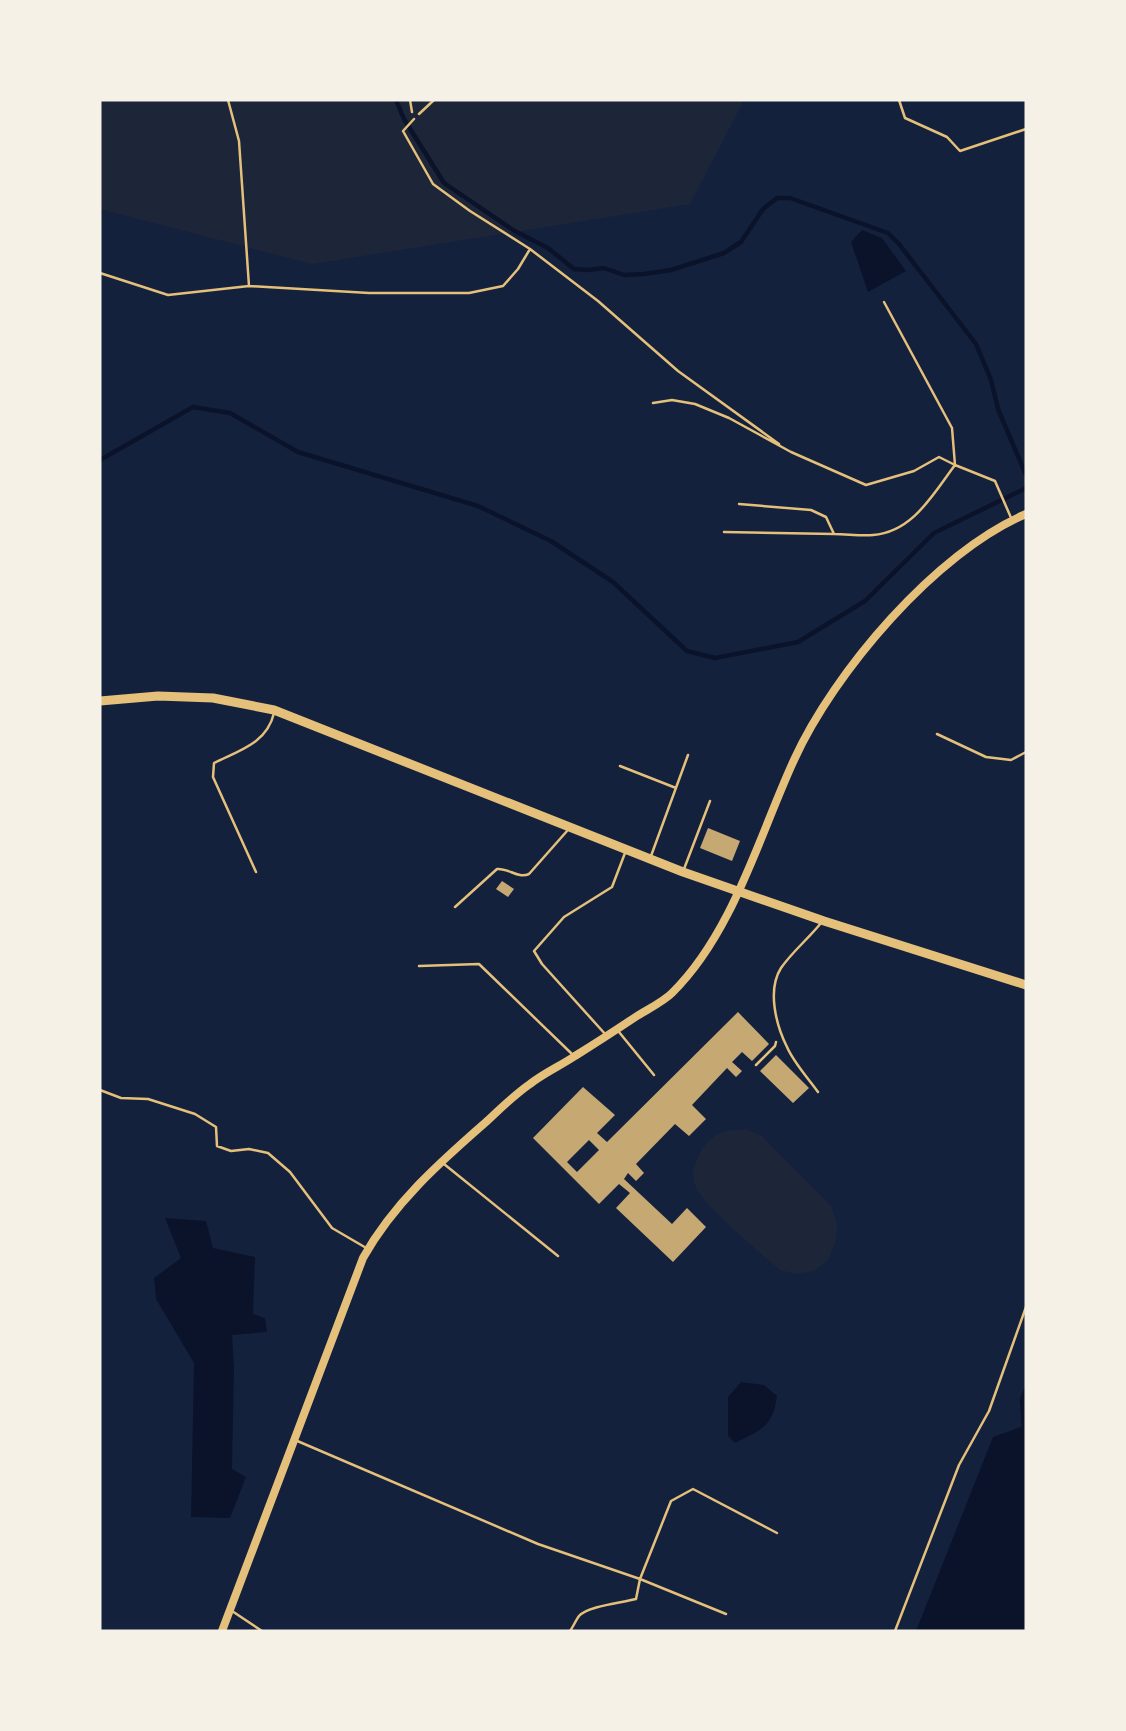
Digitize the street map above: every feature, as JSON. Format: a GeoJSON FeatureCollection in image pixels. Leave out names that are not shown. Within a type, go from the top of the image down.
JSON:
{"type":"FeatureCollection","features":[{"type":"Feature","properties":{"kind":"main road"},"geometry":{"type":"LineString","coordinates":[[100,701],[158,696],[213,698],[275,710],[682,872],[824,921],[1026,985]]}},
{"type":"Feature","properties":{"kind":"street"},"geometry":{"type":"LineString","coordinates":[[222,1631],[368,1249],[379,1229],[405,1197],[530,1084],[671,995],[714,937],[737,892],[794,758],[847,671],[923,586],[968,548],[1026,514]]}},
{"type":"Feature","properties":{"kind":"lane"},"geometry":{"type":"LineString","coordinates":[[228,100],[239,141],[249,286]]}},
{"type":"Feature","properties":{"kind":"lane"},"geometry":{"type":"LineString","coordinates":[[899,100],[905,118],[947,137],[960,151],[1026,129]]}},
{"type":"Feature","properties":{"kind":"lane"},"geometry":{"type":"LineString","coordinates":[[414,119],[403,131],[433,184],[530,250],[598,301],[678,371],[791,452]]}},
{"type":"Feature","properties":{"kind":"lane"},"geometry":{"type":"LineString","coordinates":[[100,273],[168,295],[249,286],[369,293],[469,293],[503,286],[530,250]]}},
{"type":"Feature","properties":{"kind":"lane"},"geometry":{"type":"LineString","coordinates":[[724,532],[875,535],[895,529],[918,514],[955,465],[951,428],[884,302]]}},
{"type":"Feature","properties":{"kind":"lane"},"geometry":{"type":"LineString","coordinates":[[653,403],[672,400],[695,404],[729,418],[791,452],[866,485],[914,471],[939,457],[995,481],[1012,520]]}},
{"type":"Feature","properties":{"kind":"lane"},"geometry":{"type":"LineString","coordinates":[[739,504],[811,510],[826,517],[834,534]]}},
{"type":"Feature","properties":{"kind":"lane"},"geometry":{"type":"LineString","coordinates":[[256,872],[213,777],[214,762],[258,741],[271,726],[275,710]]}},
{"type":"Feature","properties":{"kind":"lane"},"geometry":{"type":"LineString","coordinates":[[937,734],[986,757],[1011,760],[1026,752]]}},
{"type":"Feature","properties":{"kind":"lane"},"geometry":{"type":"LineString","coordinates":[[650,859],[688,755]]}},
{"type":"Feature","properties":{"kind":"lane"},"geometry":{"type":"LineString","coordinates":[[620,766],[676,788]]}},
{"type":"Feature","properties":{"kind":"lane"},"geometry":{"type":"LineString","coordinates":[[682,872],[710,801]]}},
{"type":"Feature","properties":{"kind":"lane"},"geometry":{"type":"LineString","coordinates":[[454,907],[497,869],[520,875],[529,874],[569,828]]}},
{"type":"Feature","properties":{"kind":"lane"},"geometry":{"type":"LineString","coordinates":[[607,1036],[542,964],[534,951],[564,917],[612,887],[627,850]]}},
{"type":"Feature","properties":{"kind":"lane"},"geometry":{"type":"LineString","coordinates":[[818,1092],[787,1048],[775,1010],[776,980],[782,968],[824,921]]}},
{"type":"Feature","properties":{"kind":"lane"},"geometry":{"type":"LineString","coordinates":[[419,966],[479,964],[574,1057]]}},
{"type":"Feature","properties":{"kind":"lane"},"geometry":{"type":"LineString","coordinates":[[616,1030],[654,1074]]}},
{"type":"Feature","properties":{"kind":"lane"},"geometry":{"type":"LineString","coordinates":[[100,1090],[121,1098],[148,1100],[195,1114],[216,1127],[217,1146],[230,1151],[249,1149],[268,1153],[290,1172],[332,1228],[368,1249]]}},
{"type":"Feature","properties":{"kind":"lane"},"geometry":{"type":"LineString","coordinates":[[442,1162],[558,1256]]}},
{"type":"Feature","properties":{"kind":"lane"},"geometry":{"type":"LineString","coordinates":[[895,1631],[959,1465],[989,1411],[1026,1307]]}},
{"type":"Feature","properties":{"kind":"lane"},"geometry":{"type":"LineString","coordinates":[[295,1440],[538,1544],[640,1579],[726,1614]]}},
{"type":"Feature","properties":{"kind":"lane"},"geometry":{"type":"LineString","coordinates":[[570,1631],[580,1614],[636,1598],[640,1579],[671,1501],[693,1489],[776,1532]]}},
{"type":"Feature","properties":{"kind":"lane"},"geometry":{"type":"LineString","coordinates":[[230,1609],[262,1631]]}},
{"type":"Feature","properties":{"kind":"path"},"geometry":{"type":"LineString","coordinates":[[410,100],[414,119]]}},
{"type":"Feature","properties":{"kind":"path"},"geometry":{"type":"LineString","coordinates":[[414,119],[434,100]]}},
{"type":"Feature","properties":{"kind":"path"},"geometry":{"type":"LineString","coordinates":[[756,1065],[775,1046],[779,1025]]}},
{"type":"Feature","properties":{"kind":"shaded area"},"geometry":{"type":"Polygon","coordinates":[[[100,100],[744,100],[690,204],[312,264],[100,209],[100,100]]]}},
{"type":"Feature","properties":{"kind":"shaded area"},"geometry":{"type":"Polygon","coordinates":[[[862,230],[882,238],[906,271],[868,292],[851,242],[862,230]]]}},
{"type":"Feature","properties":{"kind":"shaded area"},"geometry":{"type":"Polygon","coordinates":[[[746,1129],[762,1136],[831,1206],[837,1224],[836,1240],[828,1260],[814,1271],[796,1274],[780,1270],[722,1218],[696,1187],[694,1169],[699,1155],[710,1140],[720,1133],[746,1129]]]}},
{"type":"Feature","properties":{"kind":"shaded area"},"geometry":{"type":"Polygon","coordinates":[[[165,1218],[206,1221],[213,1248],[255,1257],[253,1314],[265,1318],[267,1332],[232,1335],[232,1469],[246,1477],[230,1518],[191,1517],[194,1363],[156,1299],[154,1278],[181,1258],[165,1218]]]}},
{"type":"Feature","properties":{"kind":"shaded area"},"geometry":{"type":"Polygon","coordinates":[[[741,1382],[764,1385],[777,1396],[769,1421],[752,1435],[735,1443],[728,1436],[728,1397],[741,1382]]]}},
{"type":"Feature","properties":{"kind":"shaded area"},"geometry":{"type":"Polygon","coordinates":[[[1026,1425],[1026,1631],[916,1631],[993,1437],[1026,1425]]]}},
{"type":"Feature","properties":{"kind":"building"},"geometry":{"type":"Polygon","coordinates":[[[708,828],[740,841],[732,861],[700,848],[708,828]]]}},
{"type":"Feature","properties":{"kind":"building"},"geometry":{"type":"Polygon","coordinates":[[[502,881],[514,889],[508,897],[496,889],[502,881]]]}},
{"type":"Feature","properties":{"kind":"building"},"geometry":{"type":"Polygon","coordinates":[[[738,1012],[769,1044],[752,1061],[742,1052],[732,1062],[742,1071],[736,1077],[727,1068],[692,1105],[706,1119],[689,1136],[675,1124],[636,1164],[644,1173],[636,1181],[628,1173],[624,1179],[672,1224],[687,1208],[706,1227],[673,1262],[616,1208],[630,1193],[619,1184],[599,1204],[533,1138],[583,1087],[615,1115],[597,1133],[607,1142],[738,1012]],[[589,1140],[567,1162],[577,1172],[599,1150],[589,1140]]]}},
{"type":"Feature","properties":{"kind":"building"},"geometry":{"type":"Polygon","coordinates":[[[776,1055],[809,1088],[793,1103],[760,1071],[776,1055]]]}},
{"type":"Feature","properties":{"kind":"waterway"},"geometry":{"type":"LineString","coordinates":[[396,100],[404,119],[444,183],[513,230],[548,248],[574,269],[604,268],[624,275],[644,274],[671,270],[724,253],[741,242],[763,209],[777,198],[790,198],[888,233],[976,344],[991,380],[998,409],[1026,475]]}},
{"type":"Feature","properties":{"kind":"waterway"},"geometry":{"type":"LineString","coordinates":[[100,460],[193,407],[230,413],[298,452],[478,506],[551,541],[613,582],[687,651],[715,658],[798,642],[865,601],[934,533],[1026,488]]}},
{"type":"Feature","properties":{"kind":"waterway"},"geometry":{"type":"LineString","coordinates":[[1024,1430],[1022,1399],[1026,1390]]}}]}
